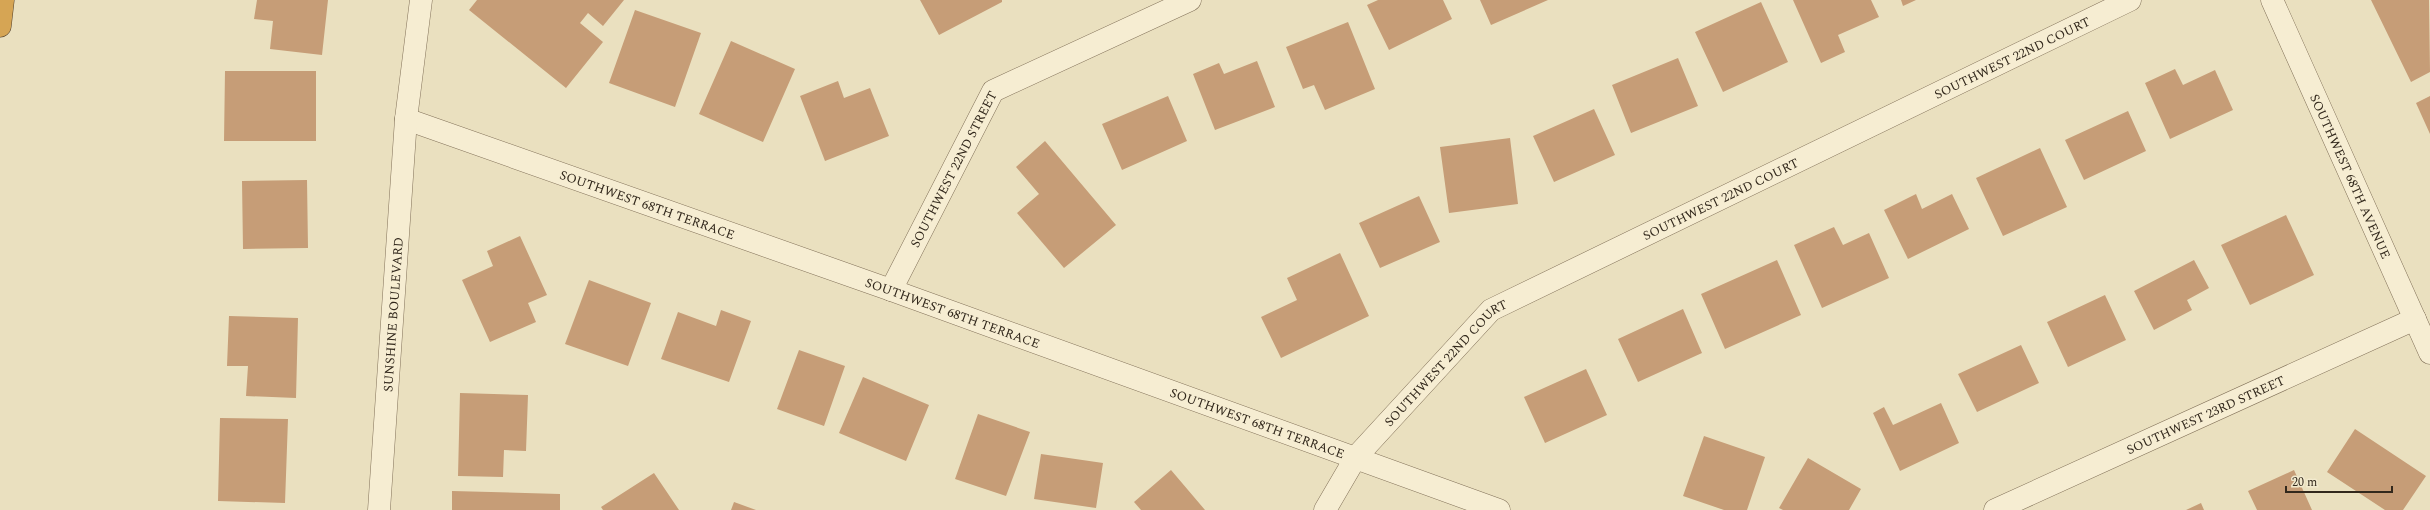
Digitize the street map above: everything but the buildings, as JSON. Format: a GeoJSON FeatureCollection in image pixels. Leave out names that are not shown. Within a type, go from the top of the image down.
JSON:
{"type":"FeatureCollection","features":[{"type":"Feature","properties":{"kind":"highway"},"geometry":{"type":"LineString","coordinates":[[0,26],[3,0]]}},
{"type":"Feature","properties":{"kind":"street","name":"SUNSHINE BOULEVARD"},"geometry":{"type":"LineString","coordinates":[[379,510],[406,120],[421,0]]}},
{"type":"Feature","properties":{"kind":"street","name":"SOUTHWEST 22ND STREET"},"geometry":{"type":"LineString","coordinates":[[891,290],[993,91],[1190,0]]}},
{"type":"Feature","properties":{"kind":"street","name":"SOUTHWEST 22ND COURT"},"geometry":{"type":"LineString","coordinates":[[1356,457],[1491,310],[2130,0]]}},
{"type":"Feature","properties":{"kind":"street","name":"SOUTHWEST 68TH AVENUE"},"geometry":{"type":"LineString","coordinates":[[2272,0],[2430,353]]}},
{"type":"Feature","properties":{"kind":"street","name":"SOUTHWEST 68TH TERRACE"},"geometry":{"type":"LineString","coordinates":[[406,120],[891,290],[1499,510]]}},
{"type":"Feature","properties":{"kind":"street","name":"SOUTHWEST 23RD STREET"},"geometry":{"type":"LineString","coordinates":[[1995,510],[2415,320]]}},
{"type":"Feature","properties":{"kind":"street"},"geometry":{"type":"LineString","coordinates":[[1324,510],[1356,457]]}}]}
